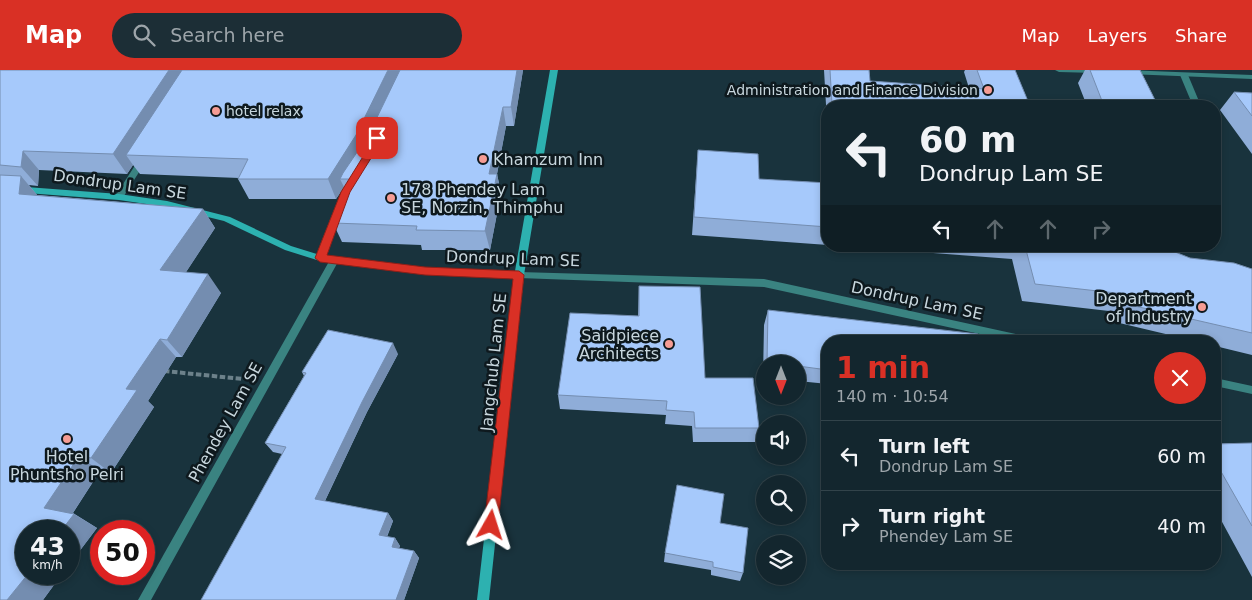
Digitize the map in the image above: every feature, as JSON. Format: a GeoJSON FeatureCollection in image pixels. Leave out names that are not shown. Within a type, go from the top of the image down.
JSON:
{"type":"FeatureCollection","features":[{"type":"Feature","properties":{"kind":"main road","name":"Jangchub Lam SE"},"geometry":{"type":"LineString","coordinates":[[482,600],[519,275],[554,70]]}},
{"type":"Feature","properties":{"kind":"main road","name":"Dondrup Lam SE"},"geometry":{"type":"LineString","coordinates":[[0,188],[119,197],[167,204],[227,219],[288,248],[320,258],[425,271],[519,275]]}},
{"type":"Feature","properties":{"kind":"street"},"geometry":{"type":"LineString","coordinates":[[1059,70],[1105,72]]}},
{"type":"Feature","properties":{"kind":"street"},"geometry":{"type":"LineString","coordinates":[[1122,72],[1252,77]]}},
{"type":"Feature","properties":{"kind":"street"},"geometry":{"type":"LineString","coordinates":[[1184,75],[1194,100]]}},
{"type":"Feature","properties":{"kind":"street"},"geometry":{"type":"LineString","coordinates":[[119,197],[149,150]]}},
{"type":"Feature","properties":{"kind":"street"},"geometry":{"type":"LineString","coordinates":[[320,258],[345,192],[359,170]]}},
{"type":"Feature","properties":{"kind":"street","name":"Phendey Lam SE"},"geometry":{"type":"LineString","coordinates":[[144,600],[334,260]]}},
{"type":"Feature","properties":{"kind":"street","name":"Dondrup Lam SE"},"geometry":{"type":"LineString","coordinates":[[519,275],[764,283],[1002,335]]}},
{"type":"Feature","properties":{"kind":"street"},"geometry":{"type":"LineString","coordinates":[[1221,383],[1252,390]]}},
{"type":"Feature","properties":{"kind":"path"},"geometry":{"type":"LineString","coordinates":[[158,370],[266,382]]}},
{"type":"Feature","properties":{"kind":"building"},"geometry":{"type":"Polygon","coordinates":[[[0,70],[169,70],[113,154],[23,151],[21,167],[0,165],[0,70]]]}},
{"type":"Feature","properties":{"kind":"building"},"geometry":{"type":"Polygon","coordinates":[[[182,70],[388,70],[356,135],[328,179],[238,179],[248,159],[126,155],[182,70]]]}},
{"type":"Feature","properties":{"kind":"building"},"geometry":{"type":"Polygon","coordinates":[[[400,70],[517,70],[511,107],[503,107],[489,174],[497,174],[485,231],[416,230],[417,226],[333,223],[352,179],[340,179],[368,136],[400,70]]]}},
{"type":"Feature","properties":{"kind":"building"},"geometry":{"type":"Polygon","coordinates":[[[830,70],[869,70],[870,81],[984,89],[977,70],[1015,70],[1028,100],[832,100],[830,70]]]}},
{"type":"Feature","properties":{"kind":"building"},"geometry":{"type":"Polygon","coordinates":[[[1090,70],[1140,70],[1155,100],[1102,100],[1090,70]]]}},
{"type":"Feature","properties":{"kind":"building"},"geometry":{"type":"Polygon","coordinates":[[[1234,92],[1252,93],[1252,116],[1234,92]]]}},
{"type":"Feature","properties":{"kind":"building"},"geometry":{"type":"Polygon","coordinates":[[[698,150],[758,154],[759,179],[821,183],[821,226],[694,217],[698,150]]]}},
{"type":"Feature","properties":{"kind":"building"},"geometry":{"type":"Polygon","coordinates":[[[0,175],[21,176],[19,194],[203,209],[160,270],[208,274],[167,340],[160,339],[126,389],[137,390],[91,458],[79,456],[44,508],[74,514],[69,520],[15,520],[15,585],[19,585],[7,600],[0,600],[0,175]]]}},
{"type":"Feature","properties":{"kind":"building"},"geometry":{"type":"Polygon","coordinates":[[[1027,252],[1175,252],[1190,258],[1234,263],[1252,269],[1252,333],[1126,304],[1125,294],[1035,284],[1027,252]]]}},
{"type":"Feature","properties":{"kind":"building"},"geometry":{"type":"Polygon","coordinates":[[[639,286],[700,287],[705,378],[753,378],[757,415],[756,428],[695,428],[694,412],[666,410],[667,401],[558,395],[570,313],[639,316],[639,286]]]}},
{"type":"Feature","properties":{"kind":"building"},"geometry":{"type":"Polygon","coordinates":[[[768,310],[978,335],[821,335],[821,369],[806,367],[806,355],[767,355],[768,310]]]}},
{"type":"Feature","properties":{"kind":"building"},"geometry":{"type":"Polygon","coordinates":[[[328,330],[393,343],[315,499],[388,513],[379,535],[395,538],[392,547],[414,551],[396,600],[201,600],[286,447],[265,443],[306,373],[302,372],[328,330]]]}},
{"type":"Feature","properties":{"kind":"building"},"geometry":{"type":"Polygon","coordinates":[[[1252,443],[1252,526],[1221,472],[1221,444],[1252,443]]]}},
{"type":"Feature","properties":{"kind":"building"},"geometry":{"type":"Polygon","coordinates":[[[677,485],[724,494],[720,523],[748,528],[743,573],[713,567],[713,562],[665,553],[677,485]]]}},
{"type":"Feature","properties":{"kind":"place","name":"Administration and Finance Division"},"geometry":{"type":"Point","coordinates":[988,90]}},
{"type":"Feature","properties":{"kind":"place","name":"hotel relax"},"geometry":{"type":"Point","coordinates":[216,111]}},
{"type":"Feature","properties":{"kind":"place","name":"Khamzum Inn"},"geometry":{"type":"Point","coordinates":[483,159]}},
{"type":"Feature","properties":{"kind":"place","name":"178 Phendey Lam SE, Norzin, Thimphu"},"geometry":{"type":"Point","coordinates":[391,198]}},
{"type":"Feature","properties":{"kind":"place","name":"Department of Industry"},"geometry":{"type":"Point","coordinates":[1202,307]}},
{"type":"Feature","properties":{"kind":"place","name":"Saidpiece Architects"},"geometry":{"type":"Point","coordinates":[669,344]}},
{"type":"Feature","properties":{"kind":"place","name":"Hotel Phuntsho Pelri"},"geometry":{"type":"Point","coordinates":[67,439]}},
{"type":"Feature","properties":{"kind":"route"},"geometry":{"type":"LineString","coordinates":[[377,138],[369,155],[345,192],[320,258],[425,271],[519,275],[491,525]]}}]}
